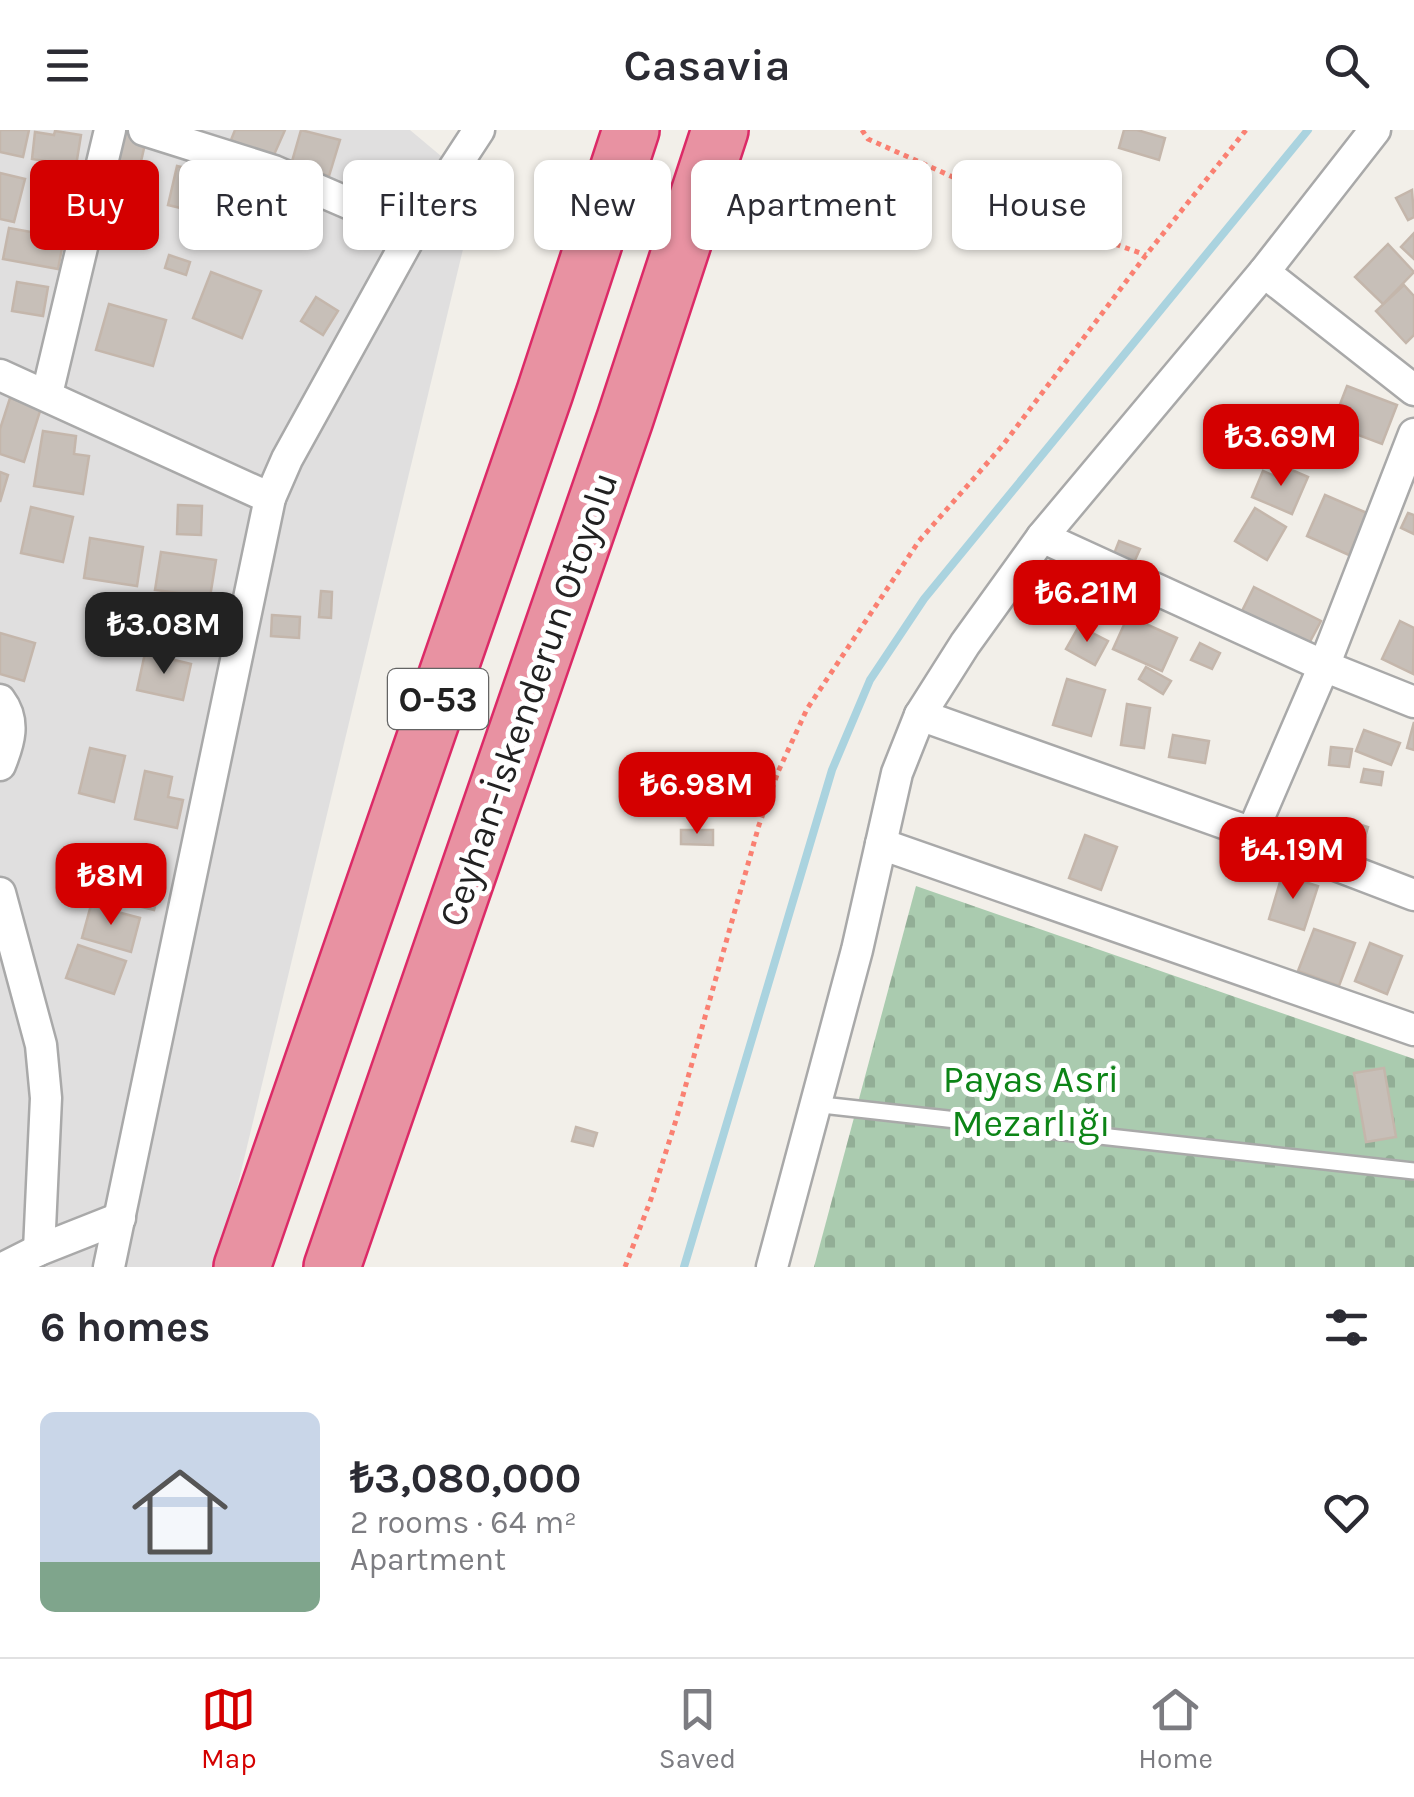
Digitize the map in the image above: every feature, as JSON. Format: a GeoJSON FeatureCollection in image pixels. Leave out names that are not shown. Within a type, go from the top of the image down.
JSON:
{"type":"FeatureCollection","features":[{"type":"Feature","properties":{"kind":"highway","name":"O-53"},"geometry":{"type":"LineString","coordinates":[[242,1267],[631,130]]}},
{"type":"Feature","properties":{"kind":"highway","name":"Ceyhan-İskenderun Otoyolu"},"geometry":{"type":"LineString","coordinates":[[332,1267],[625,419],[720,130]]}},
{"type":"Feature","properties":{"kind":"street"},"geometry":{"type":"LineString","coordinates":[[47,394],[110,130]]}},
{"type":"Feature","properties":{"kind":"street"},"geometry":{"type":"LineString","coordinates":[[144,130],[274,170],[343,200]]}},
{"type":"Feature","properties":{"kind":"street"},"geometry":{"type":"LineString","coordinates":[[460,160],[480,130]]}},
{"type":"Feature","properties":{"kind":"street"},"geometry":{"type":"LineString","coordinates":[[772,1267],[857,950],[897,773],[920,715],[965,644],[1042,537],[1264,272],[1375,130]]}},
{"type":"Feature","properties":{"kind":"street"},"geometry":{"type":"LineString","coordinates":[[109,1267],[270,498],[287,459],[402,250]]}},
{"type":"Feature","properties":{"kind":"street"},"geometry":{"type":"LineString","coordinates":[[1264,272],[1414,390]]}},
{"type":"Feature","properties":{"kind":"street"},"geometry":{"type":"LineString","coordinates":[[0,375],[270,498]]}},
{"type":"Feature","properties":{"kind":"street"},"geometry":{"type":"LineString","coordinates":[[1252,833],[1324,666],[1414,434]]}},
{"type":"Feature","properties":{"kind":"street"},"geometry":{"type":"LineString","coordinates":[[1042,537],[1324,666],[1414,702]]}},
{"type":"Feature","properties":{"kind":"street"},"geometry":{"type":"LineString","coordinates":[[0,700],[10,724],[9,741],[0,765]]}},
{"type":"Feature","properties":{"kind":"street"},"geometry":{"type":"LineString","coordinates":[[920,715],[1414,895]]}},
{"type":"Feature","properties":{"kind":"street"},"geometry":{"type":"LineString","coordinates":[[881,844],[1414,1030]]}},
{"type":"Feature","properties":{"kind":"street"},"geometry":{"type":"LineString","coordinates":[[0,893],[43,1063],[46,1098],[39,1250]]}},
{"type":"Feature","properties":{"kind":"street"},"geometry":{"type":"LineString","coordinates":[[5,1267],[120,1218]]}},
{"type":"Feature","properties":{"kind":"lane"},"geometry":{"type":"LineString","coordinates":[[813,1104],[1414,1171]]}},
{"type":"Feature","properties":{"kind":"path"},"geometry":{"type":"LineString","coordinates":[[862,130],[868,139],[1058,224],[1146,255]]}},
{"type":"Feature","properties":{"kind":"path"},"geometry":{"type":"LineString","coordinates":[[625,1267],[652,1200],[760,825],[778,772],[808,709],[919,541],[1003,445],[1246,130]]}},
{"type":"Feature","properties":{"kind":"shaded area"},"geometry":{"type":"Polygon","coordinates":[[[0,130],[410,130],[446,160],[343,160],[343,250],[463,250],[218,1267],[0,1267],[0,130]]]}},
{"type":"Feature","properties":{"kind":"green space","name":"Payas Asri Mezarlığı"},"geometry":{"type":"Polygon","coordinates":[[[916,886],[1414,1059],[1414,1267],[814,1267],[916,886]]]}},
{"type":"Feature","properties":{"kind":"building"},"geometry":{"type":"Polygon","coordinates":[[[0,130],[29,130],[23,157],[0,152],[0,130]]]}},
{"type":"Feature","properties":{"kind":"building"},"geometry":{"type":"Polygon","coordinates":[[[117,130],[147,135],[141,160],[110,159],[117,130]]]}},
{"type":"Feature","properties":{"kind":"building"},"geometry":{"type":"Polygon","coordinates":[[[235,130],[285,130],[273,157],[231,140],[235,130]]]}},
{"type":"Feature","properties":{"kind":"building"},"geometry":{"type":"Polygon","coordinates":[[[301,130],[340,140],[329,176],[323,174],[323,160],[292,160],[301,130]]]}},
{"type":"Feature","properties":{"kind":"building"},"geometry":{"type":"Polygon","coordinates":[[[1124,130],[1165,138],[1159,160],[1119,148],[1124,130]]]}},
{"type":"Feature","properties":{"kind":"building"},"geometry":{"type":"Polygon","coordinates":[[[55,131],[81,135],[77,160],[32,159],[35,132],[54,135],[55,131]]]}},
{"type":"Feature","properties":{"kind":"building"},"geometry":{"type":"Polygon","coordinates":[[[177,166],[179,166],[179,208],[168,205],[177,166]]]}},
{"type":"Feature","properties":{"kind":"building"},"geometry":{"type":"Polygon","coordinates":[[[0,173],[25,179],[14,222],[0,219],[0,173]]]}},
{"type":"Feature","properties":{"kind":"building"},"geometry":{"type":"Polygon","coordinates":[[[1412,190],[1414,217],[1408,220],[1396,198],[1412,190]]]}},
{"type":"Feature","properties":{"kind":"building"},"geometry":{"type":"Polygon","coordinates":[[[9,228],[30,232],[30,250],[62,250],[58,269],[3,259],[9,228]]]}},
{"type":"Feature","properties":{"kind":"building"},"geometry":{"type":"Polygon","coordinates":[[[1414,233],[1414,259],[1401,247],[1414,233]]]}},
{"type":"Feature","properties":{"kind":"building"},"geometry":{"type":"Polygon","coordinates":[[[1388,244],[1414,272],[1383,304],[1355,277],[1388,244]]]}},
{"type":"Feature","properties":{"kind":"building"},"geometry":{"type":"Polygon","coordinates":[[[169,255],[190,262],[186,275],[165,268],[169,255]]]}},
{"type":"Feature","properties":{"kind":"building"},"geometry":{"type":"Polygon","coordinates":[[[211,272],[261,291],[242,338],[193,318],[211,272]]]}},
{"type":"Feature","properties":{"kind":"building"},"geometry":{"type":"Polygon","coordinates":[[[17,282],[48,287],[43,316],[12,311],[17,282]]]}},
{"type":"Feature","properties":{"kind":"building"},"geometry":{"type":"Polygon","coordinates":[[[1404,285],[1414,296],[1414,335],[1406,343],[1376,311],[1404,285]]]}},
{"type":"Feature","properties":{"kind":"building"},"geometry":{"type":"Polygon","coordinates":[[[316,297],[338,311],[323,335],[301,321],[316,297]]]}},
{"type":"Feature","properties":{"kind":"building"},"geometry":{"type":"Polygon","coordinates":[[[109,304],[166,320],[153,366],[96,350],[109,304]]]}},
{"type":"Feature","properties":{"kind":"building"},"geometry":{"type":"Polygon","coordinates":[[[1347,386],[1397,405],[1382,444],[1332,425],[1347,386]]]}},
{"type":"Feature","properties":{"kind":"building"},"geometry":{"type":"Polygon","coordinates":[[[10,398],[41,408],[24,462],[0,454],[0,429],[10,398]]]}},
{"type":"Feature","properties":{"kind":"building"},"geometry":{"type":"Polygon","coordinates":[[[43,431],[76,436],[74,454],[89,456],[83,494],[34,486],[43,431]]]}},
{"type":"Feature","properties":{"kind":"building"},"geometry":{"type":"Polygon","coordinates":[[[1280,465],[1308,477],[1292,514],[1252,497],[1263,471],[1275,476],[1280,465]]]}},
{"type":"Feature","properties":{"kind":"building"},"geometry":{"type":"Polygon","coordinates":[[[0,472],[8,475],[0,502],[0,472]]]}},
{"type":"Feature","properties":{"kind":"building"},"geometry":{"type":"Polygon","coordinates":[[[1325,495],[1367,513],[1349,555],[1307,536],[1325,495]]]}},
{"type":"Feature","properties":{"kind":"building"},"geometry":{"type":"Polygon","coordinates":[[[178,505],[202,506],[201,535],[177,534],[178,505]]]}},
{"type":"Feature","properties":{"kind":"building"},"geometry":{"type":"Polygon","coordinates":[[[31,507],[73,517],[63,562],[21,553],[31,507]]]}},
{"type":"Feature","properties":{"kind":"building"},"geometry":{"type":"Polygon","coordinates":[[[1255,508],[1286,527],[1267,560],[1235,541],[1255,508]]]}},
{"type":"Feature","properties":{"kind":"building"},"geometry":{"type":"Polygon","coordinates":[[[1408,513],[1414,515],[1414,534],[1401,528],[1408,513]]]}},
{"type":"Feature","properties":{"kind":"building"},"geometry":{"type":"Polygon","coordinates":[[[90,538],[143,547],[137,586],[84,578],[90,538]]]}},
{"type":"Feature","properties":{"kind":"building"},"geometry":{"type":"Polygon","coordinates":[[[1119,541],[1140,549],[1132,567],[1112,559],[1119,541]]]}},
{"type":"Feature","properties":{"kind":"building"},"geometry":{"type":"Polygon","coordinates":[[[161,552],[216,560],[210,597],[155,590],[161,552]]]}},
{"type":"Feature","properties":{"kind":"building"},"geometry":{"type":"Polygon","coordinates":[[[1254,587],[1321,621],[1306,649],[1240,615],[1254,587]]]}},
{"type":"Feature","properties":{"kind":"building"},"geometry":{"type":"Polygon","coordinates":[[[321,591],[332,592],[331,618],[319,617],[321,591]]]}},
{"type":"Feature","properties":{"kind":"building"},"geometry":{"type":"Polygon","coordinates":[[[1100,592],[1121,602],[1112,620],[1091,610],[1100,592]]]}},
{"type":"Feature","properties":{"kind":"building"},"geometry":{"type":"Polygon","coordinates":[[[272,615],[300,617],[299,638],[271,636],[272,615]]]}},
{"type":"Feature","properties":{"kind":"building"},"geometry":{"type":"Polygon","coordinates":[[[1128,616],[1177,638],[1162,671],[1113,649],[1128,616]]]}},
{"type":"Feature","properties":{"kind":"building"},"geometry":{"type":"Polygon","coordinates":[[[1400,621],[1414,628],[1413,674],[1382,659],[1400,621]]]}},
{"type":"Feature","properties":{"kind":"building"},"geometry":{"type":"Polygon","coordinates":[[[1079,626],[1108,641],[1095,665],[1066,649],[1079,626]]]}},
{"type":"Feature","properties":{"kind":"building"},"geometry":{"type":"Polygon","coordinates":[[[0,633],[35,643],[24,681],[0,674],[0,633]]]}},
{"type":"Feature","properties":{"kind":"building"},"geometry":{"type":"Polygon","coordinates":[[[1200,643],[1220,653],[1212,669],[1191,660],[1200,643]]]}},
{"type":"Feature","properties":{"kind":"building"},"geometry":{"type":"Polygon","coordinates":[[[145,653],[191,664],[183,700],[137,690],[145,653]]]}},
{"type":"Feature","properties":{"kind":"building"},"geometry":{"type":"Polygon","coordinates":[[[1146,667],[1171,681],[1163,694],[1139,679],[1146,667]]]}},
{"type":"Feature","properties":{"kind":"building"},"geometry":{"type":"Polygon","coordinates":[[[1067,679],[1105,690],[1091,736],[1053,725],[1067,679]]]}},
{"type":"Feature","properties":{"kind":"building"},"geometry":{"type":"Polygon","coordinates":[[[1127,704],[1150,708],[1144,748],[1121,745],[1127,704]]]}},
{"type":"Feature","properties":{"kind":"building"},"geometry":{"type":"Polygon","coordinates":[[[1414,722],[1414,750],[1407,748],[1414,722]]]}},
{"type":"Feature","properties":{"kind":"building"},"geometry":{"type":"Polygon","coordinates":[[[1364,730],[1400,743],[1391,765],[1356,751],[1364,730]]]}},
{"type":"Feature","properties":{"kind":"building"},"geometry":{"type":"Polygon","coordinates":[[[1173,735],[1209,741],[1205,763],[1169,757],[1173,735]]]}},
{"type":"Feature","properties":{"kind":"building"},"geometry":{"type":"Polygon","coordinates":[[[1331,747],[1352,749],[1349,767],[1329,765],[1331,747]]]}},
{"type":"Feature","properties":{"kind":"building"},"geometry":{"type":"Polygon","coordinates":[[[90,748],[125,756],[114,802],[79,793],[90,748]]]}},
{"type":"Feature","properties":{"kind":"building"},"geometry":{"type":"Polygon","coordinates":[[[1364,769],[1383,772],[1381,785],[1361,782],[1364,769]]]}},
{"type":"Feature","properties":{"kind":"building"},"geometry":{"type":"Polygon","coordinates":[[[145,771],[172,777],[168,797],[183,800],[177,828],[135,819],[145,771]]]}},
{"type":"Feature","properties":{"kind":"building"},"geometry":{"type":"Polygon","coordinates":[[[1342,819],[1368,827],[1359,857],[1333,849],[1342,819]]]}},
{"type":"Feature","properties":{"kind":"building"},"geometry":{"type":"Polygon","coordinates":[[[681,830],[713,830],[713,845],[681,844],[681,830]]]}},
{"type":"Feature","properties":{"kind":"building"},"geometry":{"type":"Polygon","coordinates":[[[1085,835],[1117,847],[1101,890],[1069,878],[1085,835]]]}},
{"type":"Feature","properties":{"kind":"building"},"geometry":{"type":"Polygon","coordinates":[[[109,868],[162,881],[154,910],[102,897],[109,868]]]}},
{"type":"Feature","properties":{"kind":"building"},"geometry":{"type":"Polygon","coordinates":[[[1282,875],[1318,886],[1304,930],[1269,919],[1282,875]]]}},
{"type":"Feature","properties":{"kind":"building"},"geometry":{"type":"Polygon","coordinates":[[[91,905],[140,918],[131,952],[82,938],[91,905]]]}},
{"type":"Feature","properties":{"kind":"building"},"geometry":{"type":"Polygon","coordinates":[[[1314,929],[1355,943],[1339,986],[1298,971],[1314,929]]]}},
{"type":"Feature","properties":{"kind":"building"},"geometry":{"type":"Polygon","coordinates":[[[1370,943],[1402,956],[1387,994],[1355,981],[1370,943]]]}},
{"type":"Feature","properties":{"kind":"building"},"geometry":{"type":"Polygon","coordinates":[[[78,945],[126,961],[114,994],[66,978],[78,945]]]}},
{"type":"Feature","properties":{"kind":"building"},"geometry":{"type":"Polygon","coordinates":[[[1384,1068],[1396,1137],[1366,1142],[1354,1073],[1384,1068]]]}},
{"type":"Feature","properties":{"kind":"building"},"geometry":{"type":"Polygon","coordinates":[[[576,1127],[597,1133],[593,1146],[572,1141],[576,1127]]]}},
{"type":"Feature","properties":{"kind":"waterway"},"geometry":{"type":"LineString","coordinates":[[684,1267],[832,770],[870,680],[924,599],[1308,130]]}}]}
